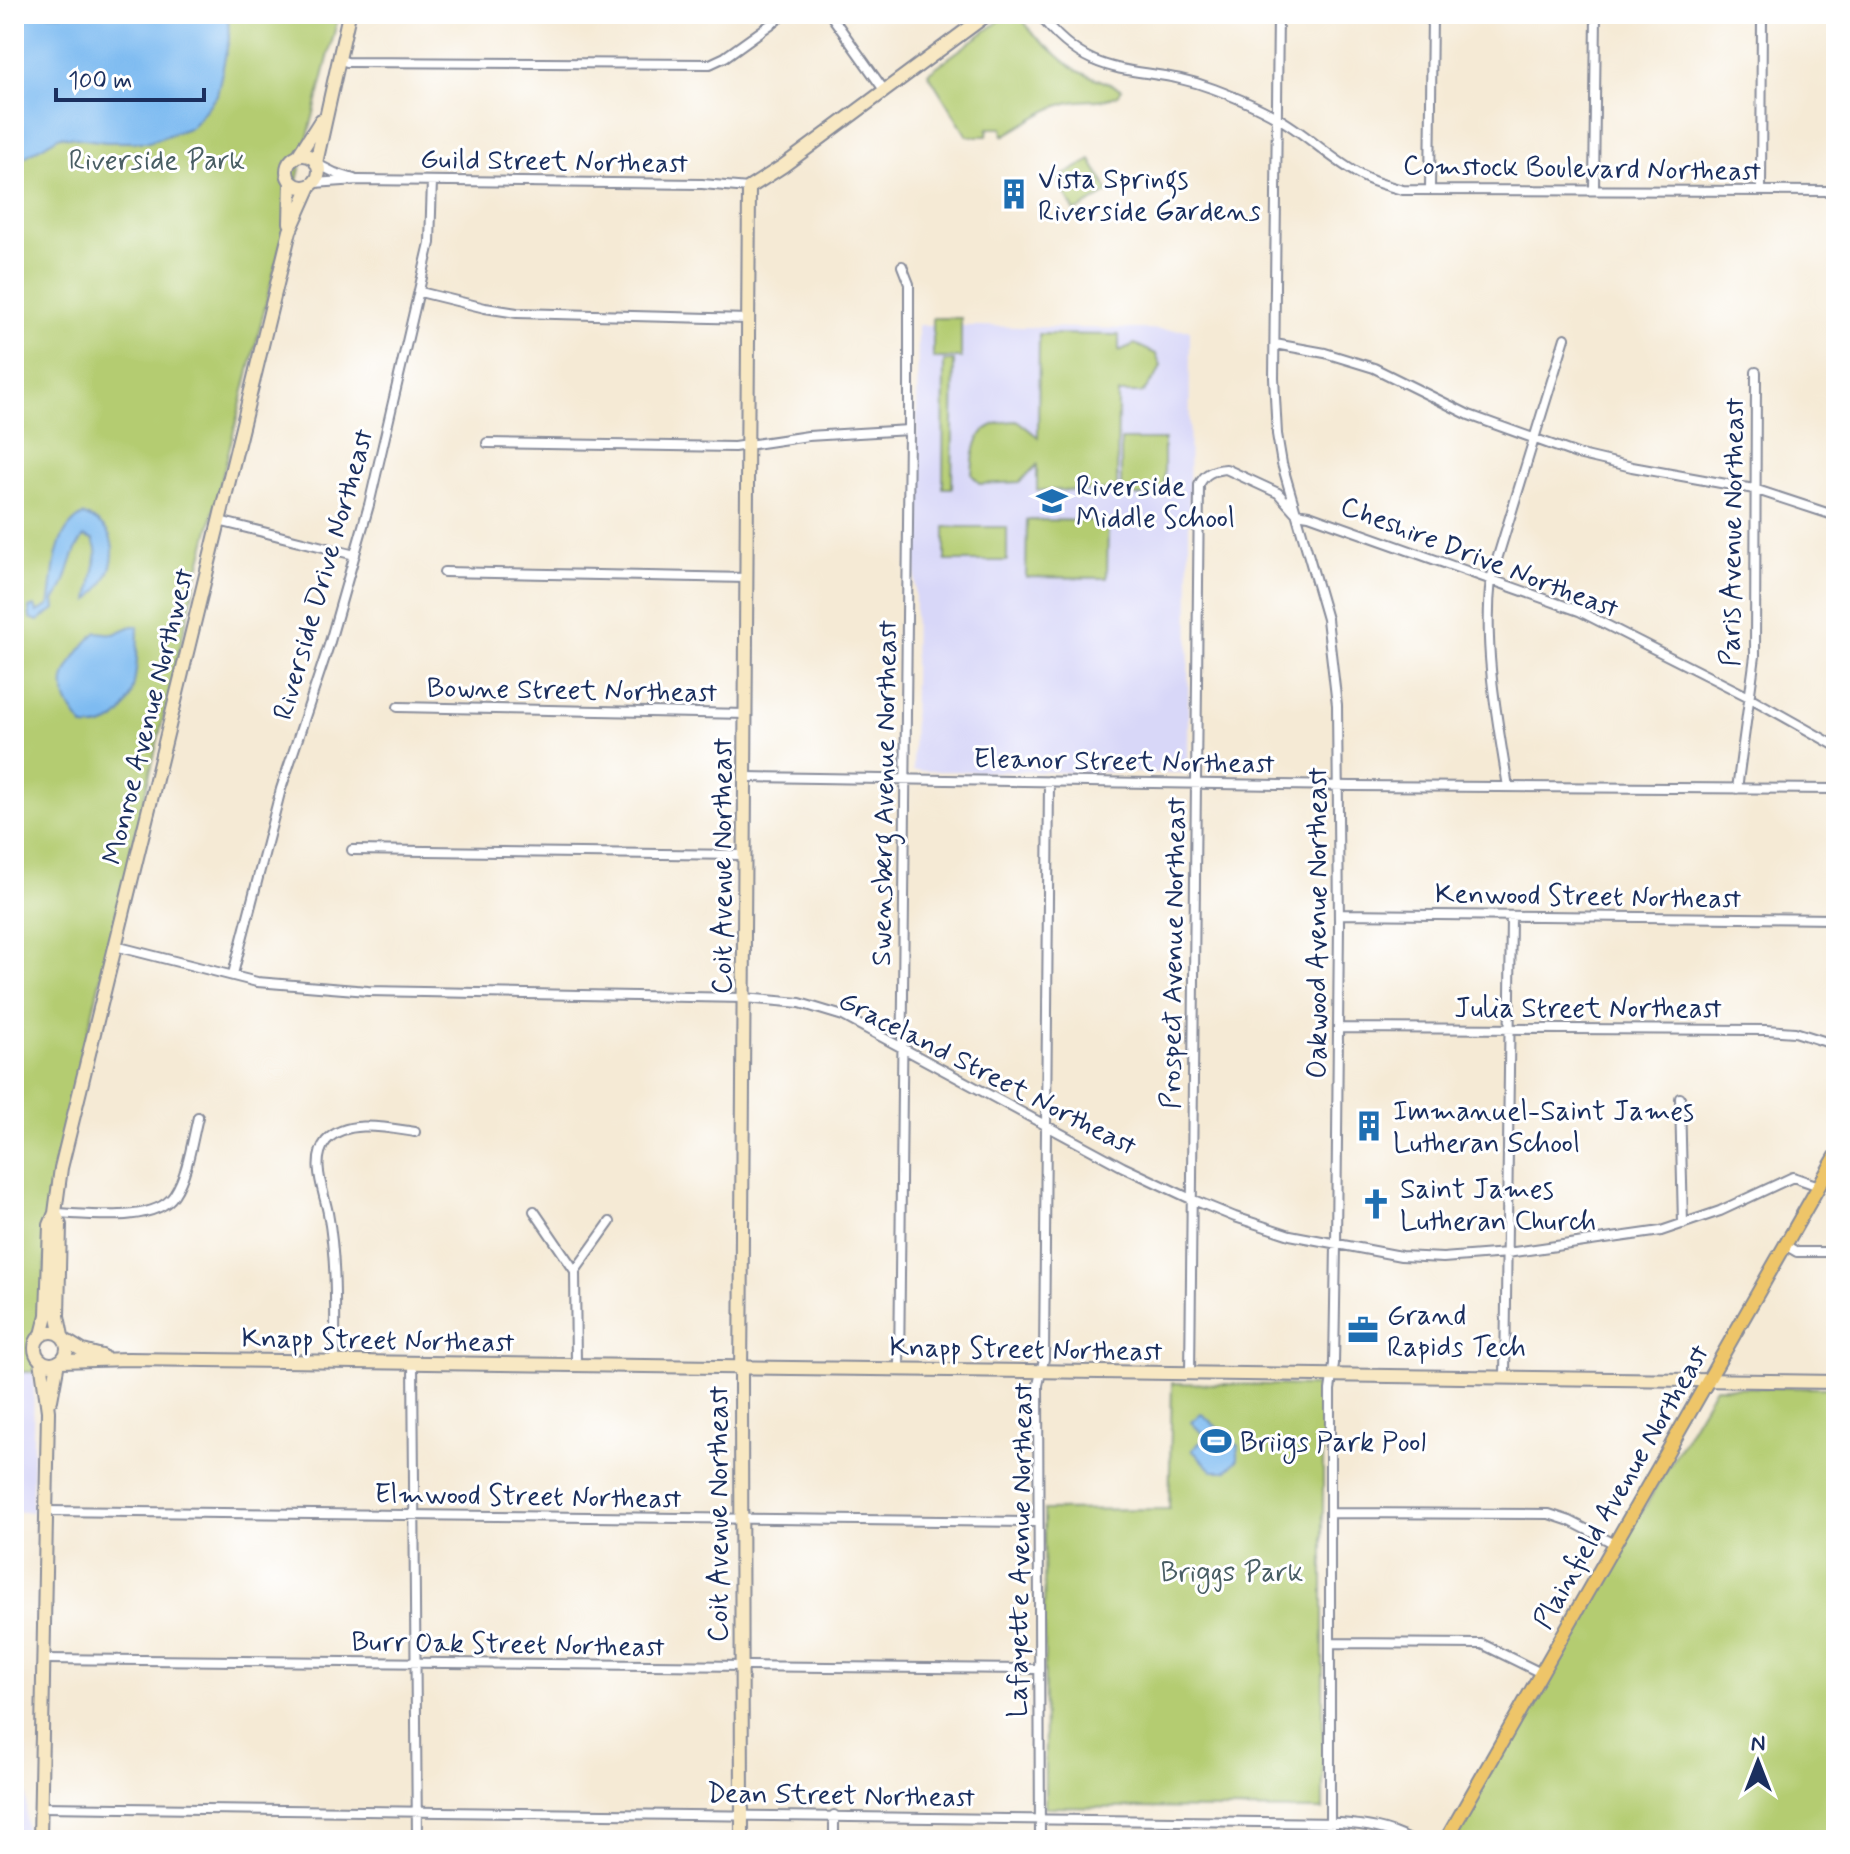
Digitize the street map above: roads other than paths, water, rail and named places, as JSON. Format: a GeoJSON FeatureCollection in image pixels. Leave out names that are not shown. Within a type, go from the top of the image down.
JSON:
{"type":"FeatureCollection","features":[{"type":"Feature","properties":{"kind":"main road","name":"Plainfield Avenue Northeast"},"geometry":{"type":"LineString","coordinates":[[1446,1840],[1836,1156]]}},
{"type":"Feature","properties":{"kind":"street"},"geometry":{"type":"LineString","coordinates":[[326,110],[298,156],[288,166],[287,175],[291,182],[300,187],[312,185],[319,174],[317,164],[326,110],[349,14]]}},
{"type":"Feature","properties":{"kind":"street"},"geometry":{"type":"LineString","coordinates":[[338,59],[378,62],[710,64],[725,57],[785,14]]}},
{"type":"Feature","properties":{"kind":"street"},"geometry":{"type":"LineString","coordinates":[[830,14],[884,90]]}},
{"type":"Feature","properties":{"kind":"street"},"geometry":{"type":"LineString","coordinates":[[749,188],[988,14]]}},
{"type":"Feature","properties":{"kind":"street","name":"Comstock Boulevard Northeast"},"geometry":{"type":"LineString","coordinates":[[1039,14],[1053,32],[1080,54],[1108,67],[1213,89],[1277,117],[1363,177],[1403,190],[1836,191]]}},
{"type":"Feature","properties":{"kind":"street","name":"Oakwood Avenue Northeast"},"geometry":{"type":"LineString","coordinates":[[1278,14],[1277,434],[1282,464],[1327,619],[1337,705],[1339,914],[1330,1513],[1330,1840]]}},
{"type":"Feature","properties":{"kind":"street"},"geometry":{"type":"LineString","coordinates":[[1430,189],[1432,14]]}},
{"type":"Feature","properties":{"kind":"street"},"geometry":{"type":"LineString","coordinates":[[1594,190],[1596,14]]}},
{"type":"Feature","properties":{"kind":"street"},"geometry":{"type":"LineString","coordinates":[[1761,191],[1762,14]]}},
{"type":"Feature","properties":{"kind":"street"},"geometry":{"type":"LineString","coordinates":[[298,156],[307,156],[317,164]]}},
{"type":"Feature","properties":{"kind":"street","name":"Guild Street Northeast"},"geometry":{"type":"LineString","coordinates":[[317,164],[358,180]]}},
{"type":"Feature","properties":{"kind":"street","name":"Guild Street Northeast"},"geometry":{"type":"LineString","coordinates":[[312,185],[358,180],[702,184],[749,188]]}},
{"type":"Feature","properties":{"kind":"street","name":"Riverside Drive Northeast"},"geometry":{"type":"LineString","coordinates":[[233,974],[281,789],[355,555],[420,292],[430,243],[432,181]]}},
{"type":"Feature","properties":{"kind":"street","name":"Monroe Avenue Northwest"},"geometry":{"type":"LineString","coordinates":[[290,231],[291,182]]}},
{"type":"Feature","properties":{"kind":"street","name":"Monroe Avenue Northwest"},"geometry":{"type":"LineString","coordinates":[[63,1338],[53,1300],[50,1225],[55,1213],[61,1168],[290,231],[312,185]]}},
{"type":"Feature","properties":{"kind":"street","name":"Coit Avenue Northeast"},"geometry":{"type":"LineString","coordinates":[[742,1840],[743,855],[747,777],[749,188]]}},
{"type":"Feature","properties":{"kind":"street","name":"Swensberg Avenue Northeast"},"geometry":{"type":"LineString","coordinates":[[899,1370],[909,430],[909,284],[902,266]]}},
{"type":"Feature","properties":{"kind":"street"},"geometry":{"type":"LineString","coordinates":[[420,292],[517,313],[749,319]]}},
{"type":"Feature","properties":{"kind":"street"},"geometry":{"type":"LineString","coordinates":[[1508,787],[1491,672],[1487,614],[1491,579],[1565,338]]}},
{"type":"Feature","properties":{"kind":"street"},"geometry":{"type":"LineString","coordinates":[[1275,344],[1325,353],[1374,368],[1469,415],[1534,441],[1632,467],[1754,489],[1836,516]]}},
{"type":"Feature","properties":{"kind":"street","name":"Paris Avenue Northeast"},"geometry":{"type":"LineString","coordinates":[[1737,789],[1755,656],[1756,372]]}},
{"type":"Feature","properties":{"kind":"street"},"geometry":{"type":"LineString","coordinates":[[487,443],[748,446],[808,436],[909,430]]}},
{"type":"Feature","properties":{"kind":"street","name":"Cheshire Drive Northeast"},"geometry":{"type":"LineString","coordinates":[[1199,485],[1204,476],[1217,469],[1226,469],[1278,493],[1296,513],[1579,611],[1749,697],[1836,746]]}},
{"type":"Feature","properties":{"kind":"street","name":"Prospect Avenue Northeast"},"geometry":{"type":"LineString","coordinates":[[1190,1375],[1199,485]]}},
{"type":"Feature","properties":{"kind":"street"},"geometry":{"type":"LineString","coordinates":[[219,521],[355,555]]}},
{"type":"Feature","properties":{"kind":"street"},"geometry":{"type":"LineString","coordinates":[[444,572],[747,578]]}},
{"type":"Feature","properties":{"kind":"street","name":"Bowne Street Northeast"},"geometry":{"type":"LineString","coordinates":[[398,707],[747,714]]}},
{"type":"Feature","properties":{"kind":"street","name":"Eleanor Street Northeast"},"geometry":{"type":"LineString","coordinates":[[747,777],[1338,786],[1836,789]]}},
{"type":"Feature","properties":{"kind":"street","name":"Lafayette Avenue Northeast"},"geometry":{"type":"LineString","coordinates":[[1040,1840],[1038,1385],[1044,1359],[1049,781]]}},
{"type":"Feature","properties":{"kind":"street"},"geometry":{"type":"LineString","coordinates":[[352,850],[743,855]]}},
{"type":"Feature","properties":{"kind":"street","name":"Kenwood Street Northeast"},"geometry":{"type":"LineString","coordinates":[[1339,914],[1836,919]]}},
{"type":"Feature","properties":{"kind":"street"},"geometry":{"type":"LineString","coordinates":[[1505,1378],[1511,917]]}},
{"type":"Feature","properties":{"kind":"street","name":"Graceland Street Northeast"},"geometry":{"type":"LineString","coordinates":[[115,946],[257,982],[368,991],[744,998],[800,1003],[843,1016],[1128,1170],[1191,1199],[1263,1226],[1336,1245],[1401,1256],[1429,1258],[1507,1253],[1661,1231],[1720,1211],[1793,1177],[1819,1186]]}},
{"type":"Feature","properties":{"kind":"street","name":"Julia Street Northeast"},"geometry":{"type":"LineString","coordinates":[[1338,1028],[1766,1030],[1795,1032],[1836,1045]]}},
{"type":"Feature","properties":{"kind":"street"},"geometry":{"type":"LineString","coordinates":[[1680,1098],[1683,1224]]}},
{"type":"Feature","properties":{"kind":"street"},"geometry":{"type":"LineString","coordinates":[[55,1213],[132,1214],[159,1209],[168,1203],[179,1185],[198,1117]]}},
{"type":"Feature","properties":{"kind":"street"},"geometry":{"type":"LineString","coordinates":[[335,1362],[334,1258],[319,1171],[321,1149],[327,1140],[347,1129],[389,1128],[415,1132]]}},
{"type":"Feature","properties":{"kind":"street"},"geometry":{"type":"LineString","coordinates":[[534,1211],[575,1271],[576,1365]]}},
{"type":"Feature","properties":{"kind":"street"},"geometry":{"type":"LineString","coordinates":[[575,1271],[610,1222]]}},
{"type":"Feature","properties":{"kind":"street"},"geometry":{"type":"LineString","coordinates":[[1785,1245],[1797,1252],[1836,1252]]}},
{"type":"Feature","properties":{"kind":"street","name":"Monroe Avenue Northwest"},"geometry":{"type":"LineString","coordinates":[[42,1335],[53,1300]]}},
{"type":"Feature","properties":{"kind":"street"},"geometry":{"type":"LineString","coordinates":[[40,1840],[48,1411],[41,1360],[35,1348],[42,1335],[50,1332],[83,1351],[113,1359]]}},
{"type":"Feature","properties":{"kind":"street"},"geometry":{"type":"LineString","coordinates":[[48,1411],[60,1362],[66,1353],[63,1338]]}},
{"type":"Feature","properties":{"kind":"street"},"geometry":{"type":"LineString","coordinates":[[41,1360],[49,1364],[60,1362]]}},
{"type":"Feature","properties":{"kind":"street","name":"Knapp Street Northeast"},"geometry":{"type":"LineString","coordinates":[[60,1362],[215,1360],[1836,1382]]}},
{"type":"Feature","properties":{"kind":"street"},"geometry":{"type":"LineString","coordinates":[[413,1363],[417,1840]]}},
{"type":"Feature","properties":{"kind":"street","name":"Elmwood Street Northeast"},"geometry":{"type":"LineString","coordinates":[[46,1511],[1037,1522]]}},
{"type":"Feature","properties":{"kind":"street"},"geometry":{"type":"LineString","coordinates":[[1330,1513],[1549,1514],[1615,1544]]}},
{"type":"Feature","properties":{"kind":"street"},"geometry":{"type":"LineString","coordinates":[[1330,1643],[1482,1644],[1541,1673]]}},
{"type":"Feature","properties":{"kind":"street","name":"Burr Oak Street Northeast"},"geometry":{"type":"LineString","coordinates":[[43,1659],[1038,1669]]}},
{"type":"Feature","properties":{"kind":"street","name":"Dean Street Northeast"},"geometry":{"type":"LineString","coordinates":[[40,1807],[1330,1823],[1368,1825],[1396,1832],[1410,1840]]}},
{"type":"Feature","properties":{"kind":"street"},"geometry":{"type":"LineString","coordinates":[[834,1815],[834,1840]]}},
{"type":"Feature","properties":{"kind":"water"},"geometry":{"type":"Polygon","coordinates":[[[14,14],[228,14],[229,39],[217,95],[192,127],[149,142],[106,142],[60,136],[23,158],[14,157],[14,14]]]}},
{"type":"Feature","properties":{"kind":"water"},"geometry":{"type":"Polygon","coordinates":[[[83,515],[97,522],[112,541],[111,566],[106,578],[89,600],[97,552],[93,540],[84,537],[54,600],[55,609],[38,621],[30,618],[29,608],[35,606],[37,612],[49,606],[60,544],[65,532],[83,515]]]}},
{"type":"Feature","properties":{"kind":"water"},"geometry":{"type":"Polygon","coordinates":[[[138,626],[137,659],[132,693],[125,708],[116,719],[102,726],[84,727],[72,712],[64,693],[68,668],[97,632],[114,634],[138,626]]]}},
{"type":"Feature","properties":{"kind":"water","name":"Briigs Park Pool"},"geometry":{"type":"Polygon","coordinates":[[[1201,1413],[1238,1446],[1238,1459],[1226,1471],[1213,1471],[1192,1450],[1206,1437],[1191,1422],[1201,1413]]]}},
{"type":"Feature","properties":{"kind":"place","name":"Vista Springs Riverside Gardens"},"geometry":{"type":"Point","coordinates":[1014,194]}},
{"type":"Feature","properties":{"kind":"place","name":"Riverside Middle School"},"geometry":{"type":"Point","coordinates":[1052,501]}},
{"type":"Feature","properties":{"kind":"place","name":"Immanuel-Saint James Lutheran School"},"geometry":{"type":"Point","coordinates":[1369,1126]}},
{"type":"Feature","properties":{"kind":"place","name":"Saint James Lutheran Church"},"geometry":{"type":"Point","coordinates":[1376,1204]}},
{"type":"Feature","properties":{"kind":"place","name":"Grand Rapids Tech"},"geometry":{"type":"Point","coordinates":[1363,1330]}},
{"type":"Feature","properties":{"kind":"place","name":"Briigs Park Pool"},"geometry":{"type":"Point","coordinates":[1216,1441]}},
{"type":"Feature","properties":{"kind":"park label","name":"Riverside Park"},"geometry":{"type":"Point","coordinates":[157,159]}},
{"type":"Feature","properties":{"kind":"park label","name":"Briggs Park"},"geometry":{"type":"Point","coordinates":[1232,1571]}}]}
